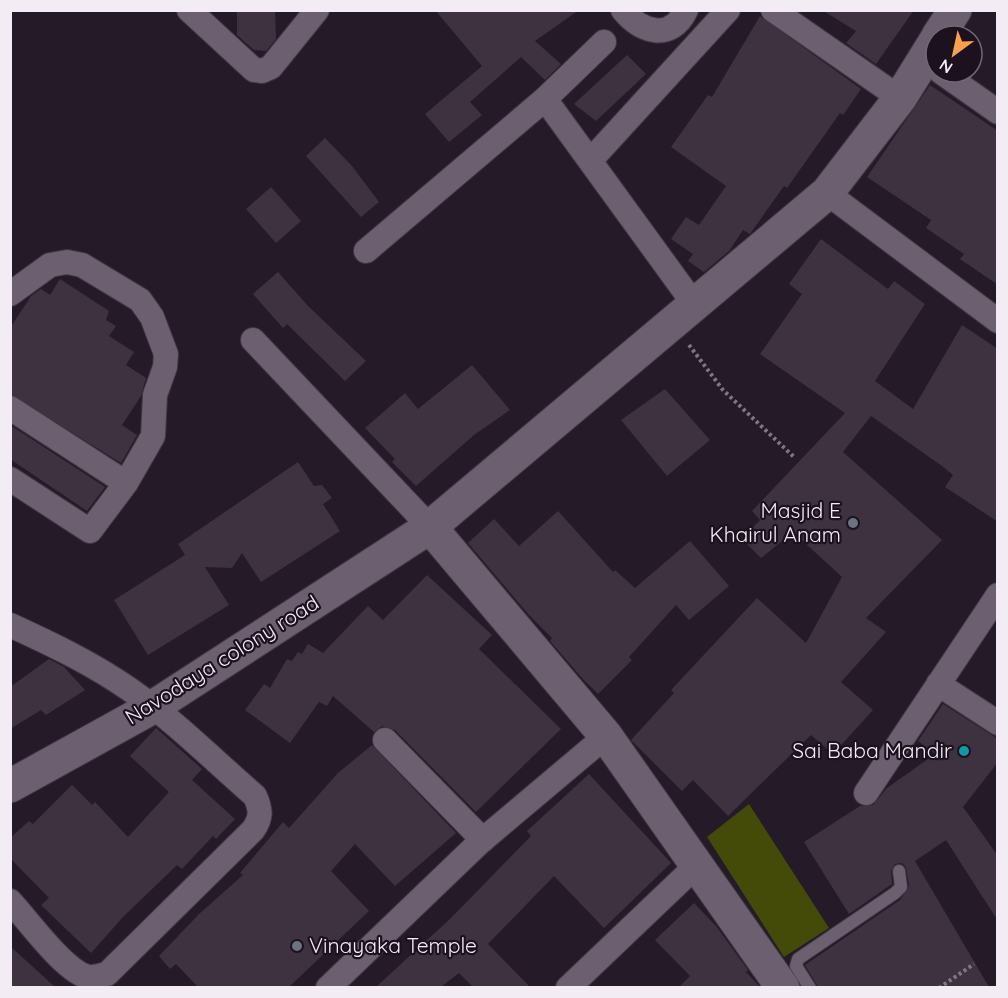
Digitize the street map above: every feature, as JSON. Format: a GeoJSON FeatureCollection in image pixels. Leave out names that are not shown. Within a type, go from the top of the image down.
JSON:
{"type":"FeatureCollection","features":[{"type":"Feature","properties":{"kind":"street"},"geometry":{"type":"LineString","coordinates":[[189,10],[254,70],[262,71],[271,67],[317,10]]}},
{"type":"Feature","properties":{"kind":"street"},"geometry":{"type":"LineString","coordinates":[[623,10],[643,30],[654,31],[664,30],[682,19],[686,10]]}},
{"type":"Feature","properties":{"kind":"street"},"geometry":{"type":"LineString","coordinates":[[590,161],[728,10]]}},
{"type":"Feature","properties":{"kind":"street"},"geometry":{"type":"LineString","coordinates":[[773,10],[900,98]]}},
{"type":"Feature","properties":{"kind":"street","name":"Navodaya colony road"},"geometry":{"type":"LineString","coordinates":[[949,24],[955,10]]}},
{"type":"Feature","properties":{"kind":"street"},"geometry":{"type":"LineString","coordinates":[[366,251],[545,99],[604,42]]}},
{"type":"Feature","properties":{"kind":"street","name":"Navodaya colony road"},"geometry":{"type":"LineString","coordinates":[[10,786],[153,706],[430,527],[827,193],[924,69]]}},
{"type":"Feature","properties":{"kind":"street"},"geometry":{"type":"LineString","coordinates":[[967,84],[998,112]]}},
{"type":"Feature","properties":{"kind":"street"},"geometry":{"type":"LineString","coordinates":[[545,99],[590,161],[684,312]]}},
{"type":"Feature","properties":{"kind":"street"},"geometry":{"type":"LineString","coordinates":[[827,193],[998,321]]}},
{"type":"Feature","properties":{"kind":"street"},"geometry":{"type":"LineString","coordinates":[[10,294],[50,265],[67,262],[82,265],[140,300],[152,317],[166,359],[155,395],[153,436],[126,483],[90,531],[10,478]]}},
{"type":"Feature","properties":{"kind":"street"},"geometry":{"type":"LineString","coordinates":[[253,340],[430,527],[606,736],[783,987]]}},
{"type":"Feature","properties":{"kind":"street"},"geometry":{"type":"LineString","coordinates":[[10,408],[126,483]]}},
{"type":"Feature","properties":{"kind":"street"},"geometry":{"type":"LineString","coordinates":[[864,799],[998,595]]}},
{"type":"Feature","properties":{"kind":"street"},"geometry":{"type":"LineString","coordinates":[[10,625],[65,651],[118,681],[153,706],[255,796],[261,810],[259,821],[253,831],[107,974],[90,978],[78,973],[10,901]]}},
{"type":"Feature","properties":{"kind":"street"},"geometry":{"type":"LineString","coordinates":[[938,684],[998,723]]}},
{"type":"Feature","properties":{"kind":"street"},"geometry":{"type":"LineString","coordinates":[[332,986],[483,840],[606,736]]}},
{"type":"Feature","properties":{"kind":"street"},"geometry":{"type":"LineString","coordinates":[[385,740],[483,840]]}},
{"type":"Feature","properties":{"kind":"street"},"geometry":{"type":"LineString","coordinates":[[578,984],[696,866]]}},
{"type":"Feature","properties":{"kind":"lane"},"geometry":{"type":"LineString","coordinates":[[810,987],[796,966],[798,958],[895,894],[901,887],[899,871]]}},
{"type":"Feature","properties":{"kind":"path"},"geometry":{"type":"LineString","coordinates":[[684,312],[710,377],[794,457]]}},
{"type":"Feature","properties":{"kind":"path"},"geometry":{"type":"LineString","coordinates":[[939,987],[974,964]]}},
{"type":"Feature","properties":{"kind":"green space"},"geometry":{"type":"Polygon","coordinates":[[[749,804],[829,928],[784,957],[707,837],[749,804]]]}},
{"type":"Feature","properties":{"kind":"building"},"geometry":{"type":"Polygon","coordinates":[[[237,10],[275,10],[276,39],[266,51],[254,50],[237,35],[237,10]]]}},
{"type":"Feature","properties":{"kind":"building"},"geometry":{"type":"Polygon","coordinates":[[[435,10],[579,10],[535,41],[561,64],[545,80],[521,57],[470,102],[482,115],[449,142],[425,114],[482,66],[435,10]]]}},
{"type":"Feature","properties":{"kind":"building"},"geometry":{"type":"Polygon","coordinates":[[[822,10],[914,10],[876,64],[846,43],[856,31],[822,10]]]}},
{"type":"Feature","properties":{"kind":"building"},"geometry":{"type":"Polygon","coordinates":[[[760,16],[861,89],[843,115],[840,113],[787,188],[784,186],[750,234],[743,230],[729,251],[704,272],[688,261],[693,254],[671,239],[686,217],[699,225],[726,186],[671,147],[708,95],[712,97],[760,16]]]}},
{"type":"Feature","properties":{"kind":"building"},"geometry":{"type":"Polygon","coordinates":[[[627,55],[646,74],[596,121],[574,104],[627,55]]]}},
{"type":"Feature","properties":{"kind":"building"},"geometry":{"type":"Polygon","coordinates":[[[930,85],[998,131],[998,285],[960,259],[964,254],[926,228],[931,220],[867,177],[930,85]]]}},
{"type":"Feature","properties":{"kind":"building"},"geometry":{"type":"Polygon","coordinates":[[[325,138],[352,166],[379,202],[361,217],[306,156],[325,138]]]}},
{"type":"Feature","properties":{"kind":"building"},"geometry":{"type":"Polygon","coordinates":[[[271,187],[301,221],[276,243],[246,209],[271,187]]]}},
{"type":"Feature","properties":{"kind":"building"},"geometry":{"type":"Polygon","coordinates":[[[821,239],[888,289],[894,281],[925,304],[875,381],[913,409],[962,325],[998,349],[998,522],[945,487],[953,475],[871,416],[843,452],[942,540],[866,618],[886,632],[841,682],[873,710],[833,754],[811,735],[728,816],[693,780],[682,791],[631,740],[674,693],[671,690],[757,598],[806,643],[842,577],[793,532],[761,558],[742,539],[760,520],[752,511],[845,413],[760,354],[802,294],[789,284],[821,239]]]}},
{"type":"Feature","properties":{"kind":"building"},"geometry":{"type":"Polygon","coordinates":[[[278,272],[308,306],[366,361],[345,381],[287,324],[283,328],[253,294],[278,272]]]}},
{"type":"Feature","properties":{"kind":"building"},"geometry":{"type":"Polygon","coordinates":[[[60,279],[109,311],[106,320],[116,326],[109,336],[134,352],[126,365],[146,378],[141,396],[122,425],[137,435],[121,463],[10,394],[10,328],[31,296],[41,289],[50,295],[60,279]]]}},
{"type":"Feature","properties":{"kind":"building"},"geometry":{"type":"Polygon","coordinates":[[[472,365],[510,410],[474,435],[416,486],[392,462],[395,459],[365,428],[405,393],[418,409],[472,365]]]}},
{"type":"Feature","properties":{"kind":"building"},"geometry":{"type":"Polygon","coordinates":[[[665,389],[710,440],[667,476],[621,420],[665,389]]]}},
{"type":"Feature","properties":{"kind":"building"},"geometry":{"type":"Polygon","coordinates":[[[10,425],[105,487],[87,511],[10,459],[10,425]]]}},
{"type":"Feature","properties":{"kind":"building"},"geometry":{"type":"Polygon","coordinates":[[[298,462],[314,486],[322,485],[332,498],[323,504],[340,531],[261,582],[242,553],[232,568],[205,567],[229,605],[148,655],[114,600],[185,555],[178,544],[298,462]]]}},
{"type":"Feature","properties":{"kind":"building"},"geometry":{"type":"Polygon","coordinates":[[[558,511],[613,572],[615,570],[635,588],[690,541],[729,586],[689,620],[676,605],[629,657],[632,660],[598,694],[468,543],[494,519],[519,546],[558,511]]]}},
{"type":"Feature","properties":{"kind":"building"},"geometry":{"type":"Polygon","coordinates":[[[427,575],[492,635],[479,649],[561,729],[476,812],[395,730],[382,726],[374,732],[333,696],[327,706],[319,702],[290,743],[245,710],[264,684],[270,688],[287,659],[292,661],[298,652],[302,654],[308,644],[323,653],[368,606],[383,620],[427,575]]]}},
{"type":"Feature","properties":{"kind":"building"},"geometry":{"type":"Polygon","coordinates":[[[49,659],[64,667],[85,690],[46,715],[41,710],[10,729],[10,687],[49,659]]]}},
{"type":"Feature","properties":{"kind":"building"},"geometry":{"type":"Polygon","coordinates":[[[943,704],[998,739],[998,762],[963,807],[998,856],[998,921],[946,840],[915,861],[989,987],[818,987],[805,965],[900,900],[909,886],[906,867],[902,863],[895,864],[891,871],[892,884],[849,914],[804,842],[860,806],[873,805],[887,788],[935,754],[918,741],[943,704]]]}},
{"type":"Feature","properties":{"kind":"building"},"geometry":{"type":"Polygon","coordinates":[[[156,728],[202,769],[192,780],[235,819],[216,839],[213,836],[182,869],[177,865],[123,917],[91,953],[41,905],[49,898],[10,858],[10,838],[29,821],[33,824],[72,785],[92,805],[95,802],[128,837],[169,792],[130,756],[156,728]]]}},
{"type":"Feature","properties":{"kind":"building"},"geometry":{"type":"Polygon","coordinates":[[[372,745],[456,833],[395,886],[355,844],[331,871],[369,911],[289,987],[198,987],[176,964],[170,969],[159,956],[199,914],[243,875],[240,873],[283,822],[289,828],[338,773],[372,745]]]}},
{"type":"Feature","properties":{"kind":"building"},"geometry":{"type":"Polygon","coordinates":[[[589,774],[671,863],[604,928],[554,876],[488,944],[530,987],[473,987],[459,973],[441,987],[376,987],[451,918],[531,836],[527,831],[589,774]]]}},
{"type":"Feature","properties":{"kind":"building"},"geometry":{"type":"Polygon","coordinates":[[[694,903],[716,926],[748,970],[746,972],[760,987],[679,987],[690,976],[655,940],[694,903]]]}},
{"type":"Feature","properties":{"kind":"building"},"geometry":{"type":"Polygon","coordinates":[[[10,946],[55,987],[10,987],[10,946]]]}},
{"type":"Feature","properties":{"kind":"place","name":"Masjid E Khairul Anam"},"geometry":{"type":"Point","coordinates":[853,523]}},
{"type":"Feature","properties":{"kind":"place","name":"Sai Baba Mandir"},"geometry":{"type":"Point","coordinates":[964,751]}},
{"type":"Feature","properties":{"kind":"place","name":"Vinayaka Temple"},"geometry":{"type":"Point","coordinates":[297,946]}}]}
